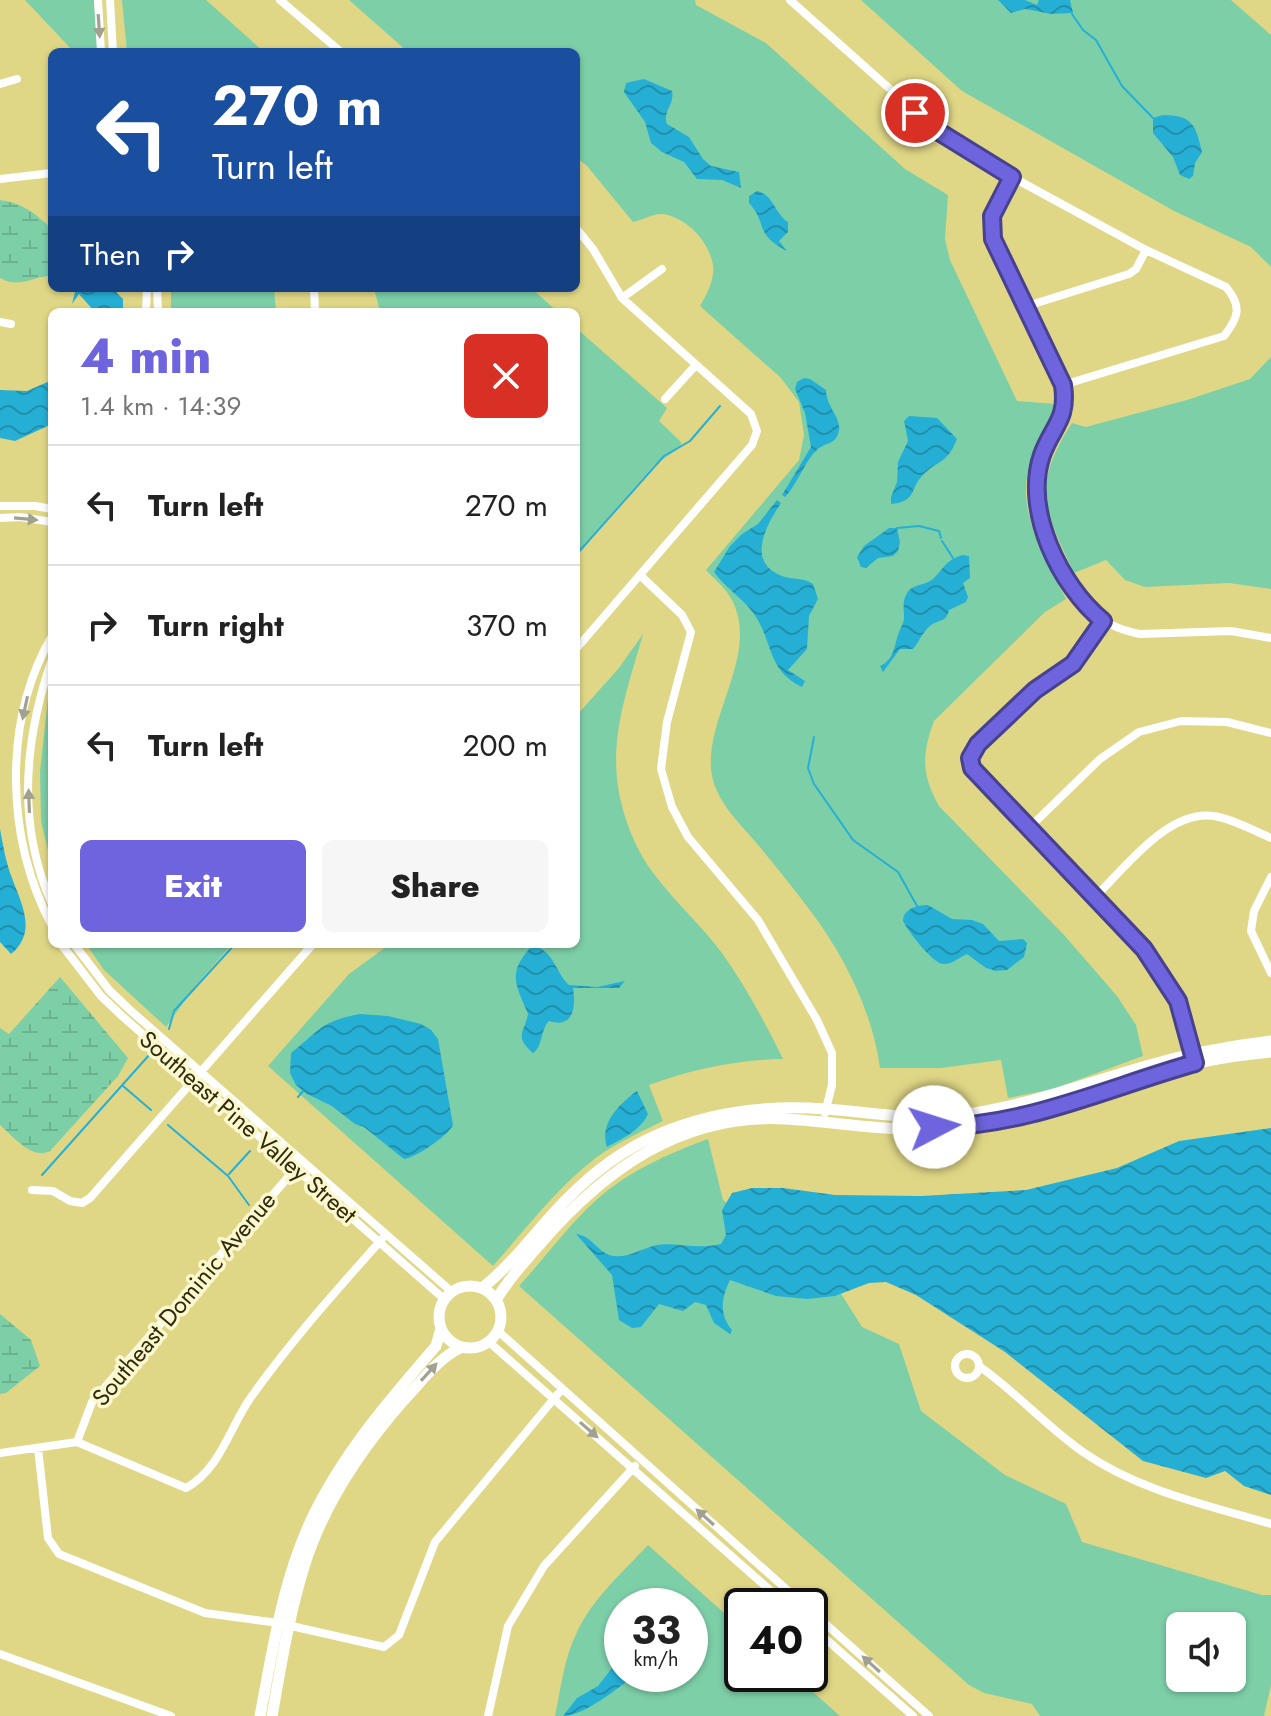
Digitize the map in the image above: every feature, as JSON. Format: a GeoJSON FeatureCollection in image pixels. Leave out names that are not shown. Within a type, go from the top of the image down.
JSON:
{"type":"FeatureCollection","features":[{"type":"Feature","properties":{"kind":"street"},"geometry":{"type":"LineString","coordinates":[[98,0],[101,48]]}},
{"type":"Feature","properties":{"kind":"street"},"geometry":{"type":"LineString","coordinates":[[110,0],[113,48]]}},
{"type":"Feature","properties":{"kind":"street"},"geometry":{"type":"LineString","coordinates":[[280,0],[336,48]]}},
{"type":"Feature","properties":{"kind":"street"},"geometry":{"type":"LineString","coordinates":[[790,0],[936,130],[1012,177],[1146,250],[1226,287],[1235,298],[1237,311],[1234,324],[1224,336],[1213,342],[1063,385]]}},
{"type":"Feature","properties":{"kind":"street"},"geometry":{"type":"LineString","coordinates":[[0,84],[17,79]]}},
{"type":"Feature","properties":{"kind":"street"},"geometry":{"type":"LineString","coordinates":[[0,179],[48,173]]}},
{"type":"Feature","properties":{"kind":"street"},"geometry":{"type":"LineString","coordinates":[[1012,177],[992,216],[993,239],[1063,385],[1065,401],[1062,417],[1050,437],[1037,475],[1039,517],[1071,588],[1085,606],[1103,621],[1140,634],[1231,631],[1271,638]]}},
{"type":"Feature","properties":{"kind":"street"},"geometry":{"type":"LineString","coordinates":[[580,233],[622,298],[751,414],[757,431],[752,445],[580,645]]}},
{"type":"Feature","properties":{"kind":"street"},"geometry":{"type":"LineString","coordinates":[[1024,307],[1129,274],[1136,269],[1146,250]]}},
{"type":"Feature","properties":{"kind":"street"},"geometry":{"type":"LineString","coordinates":[[622,298],[662,269]]}},
{"type":"Feature","properties":{"kind":"street"},"geometry":{"type":"LineString","coordinates":[[0,322],[11,324]]}},
{"type":"Feature","properties":{"kind":"street"},"geometry":{"type":"LineString","coordinates":[[665,399],[695,366]]}},
{"type":"Feature","properties":{"kind":"street"},"geometry":{"type":"LineString","coordinates":[[0,506],[48,508]]}},
{"type":"Feature","properties":{"kind":"street"},"geometry":{"type":"LineString","coordinates":[[0,518],[20,517],[48,521]]}},
{"type":"Feature","properties":{"kind":"street"},"geometry":{"type":"LineString","coordinates":[[641,576],[682,615],[691,632],[667,722],[661,769],[672,807],[688,837],[758,920],[817,1020],[832,1053],[832,1085],[824,1122]]}},
{"type":"Feature","properties":{"kind":"street"},"geometry":{"type":"LineString","coordinates":[[1103,621],[1073,664],[1049,678],[978,744],[970,758],[972,768],[1144,949],[1178,1001],[1194,1058]]}},
{"type":"Feature","properties":{"kind":"street"},"geometry":{"type":"LineString","coordinates":[[48,645],[29,689],[21,726],[15,794],[26,857],[48,917]]}},
{"type":"Feature","properties":{"kind":"street"},"geometry":{"type":"LineString","coordinates":[[48,672],[31,729],[28,809],[35,855],[48,892]]}},
{"type":"Feature","properties":{"kind":"street"},"geometry":{"type":"LineString","coordinates":[[1028,829],[1100,759],[1139,732],[1181,721],[1227,722],[1271,733]]}},
{"type":"Feature","properties":{"kind":"street"},"geometry":{"type":"LineString","coordinates":[[1095,897],[1166,828],[1184,818],[1217,816],[1271,838]]}},
{"type":"Feature","properties":{"kind":"street"},"geometry":{"type":"LineString","coordinates":[[1271,877],[1254,911],[1251,931],[1271,973]]}},
{"type":"Feature","properties":{"kind":"street","name":"Southeast Pine Valley Street"},"geometry":{"type":"LineString","coordinates":[[64,948],[101,996],[448,1296]]}},
{"type":"Feature","properties":{"kind":"street","name":"Southeast Pine Valley Street"},"geometry":{"type":"LineString","coordinates":[[77,948],[109,990],[196,1075]]}},
{"type":"Feature","properties":{"kind":"street"},"geometry":{"type":"LineString","coordinates":[[32,1190],[53,1191],[70,1201],[82,1203],[90,1198],[309,948]]}},
{"type":"Feature","properties":{"kind":"street"},"geometry":{"type":"LineString","coordinates":[[482,1288],[501,1273],[589,1178],[617,1157],[658,1134],[701,1118],[750,1109],[826,1109],[886,1116],[951,1116],[1038,1101],[1194,1058],[1271,1041]]}},
{"type":"Feature","properties":{"kind":"street"},"geometry":{"type":"LineString","coordinates":[[496,1300],[572,1207],[597,1185],[635,1159],[704,1127],[781,1118],[890,1127],[956,1127],[1043,1112],[1194,1058],[1271,1052]]}},
{"type":"Feature","properties":{"kind":"street","name":"Southeast Dominic Avenue"},"geometry":{"type":"LineString","coordinates":[[77,1442],[92,1402],[298,1165]]}},
{"type":"Feature","properties":{"kind":"street"},"geometry":{"type":"LineString","coordinates":[[0,1453],[77,1442],[186,1488],[201,1480],[248,1401],[312,1319],[382,1239]]}},
{"type":"Feature","properties":{"kind":"street"},"geometry":{"type":"LineString","coordinates":[[391,1406],[446,1354],[462,1347],[480,1346],[489,1342],[498,1331],[501,1315],[496,1300],[482,1288],[472,1286],[448,1296],[439,1318],[446,1336],[462,1347]]}},
{"type":"Feature","properties":{"kind":"street"},"geometry":{"type":"LineString","coordinates":[[272,1716],[296,1557],[315,1524],[338,1470],[436,1346],[441,1328]]}},
{"type":"Feature","properties":{"kind":"street"},"geometry":{"type":"LineString","coordinates":[[498,1331],[785,1588]]}},
{"type":"Feature","properties":{"kind":"street"},"geometry":{"type":"LineString","coordinates":[[489,1342],[768,1588]]}},
{"type":"Feature","properties":{"kind":"street"},"geometry":{"type":"LineString","coordinates":[[979,1366],[1103,1465],[1150,1488],[1271,1524]]}},
{"type":"Feature","properties":{"kind":"street"},"geometry":{"type":"LineString","coordinates":[[38,1448],[48,1538],[59,1554],[205,1613],[284,1624],[384,1647],[399,1635],[435,1542],[562,1389]]}},
{"type":"Feature","properties":{"kind":"street"},"geometry":{"type":"LineString","coordinates":[[488,1716],[508,1626],[544,1566],[641,1460]]}},
{"type":"Feature","properties":{"kind":"street"},"geometry":{"type":"LineString","coordinates":[[726,1551],[733,1542]]}},
{"type":"Feature","properties":{"kind":"street"},"geometry":{"type":"LineString","coordinates":[[260,1716],[284,1624]]}},
{"type":"Feature","properties":{"kind":"street"},"geometry":{"type":"LineString","coordinates":[[828,1626],[929,1716]]}},
{"type":"Feature","properties":{"kind":"street"},"geometry":{"type":"LineString","coordinates":[[828,1641],[912,1715],[916,1705]]}},
{"type":"Feature","properties":{"kind":"street"},"geometry":{"type":"LineString","coordinates":[[0,1654],[171,1716]]}},
{"type":"Feature","properties":{"kind":"green space"},"geometry":{"type":"Polygon","coordinates":[[[25,0],[94,0],[98,48],[70,48],[25,0]]]}},
{"type":"Feature","properties":{"kind":"green space"},"geometry":{"type":"Polygon","coordinates":[[[122,0],[206,0],[260,48],[127,48],[122,0]]]}},
{"type":"Feature","properties":{"kind":"green space"},"geometry":{"type":"Polygon","coordinates":[[[349,0],[695,0],[696,5],[766,43],[905,169],[948,195],[945,239],[950,260],[1017,401],[1056,404],[1035,451],[1026,485],[1030,519],[1066,599],[1045,612],[934,721],[927,744],[926,774],[939,806],[1064,935],[1117,996],[1136,1025],[1143,1056],[1053,1089],[1008,1098],[1001,1060],[941,1068],[880,1068],[864,1007],[836,948],[799,896],[722,801],[711,769],[712,747],[738,657],[740,635],[737,613],[727,592],[706,570],[799,460],[804,435],[799,402],[781,378],[700,306],[712,281],[713,265],[707,247],[696,232],[680,220],[663,214],[633,222],[580,160],[580,48],[403,48],[349,0]]]}},
{"type":"Feature","properties":{"kind":"green space"},"geometry":{"type":"Polygon","coordinates":[[[861,0],[1231,0],[1271,35],[1271,267],[1251,247],[1174,211],[962,91],[861,0]]]}},
{"type":"Feature","properties":{"kind":"green space"},"geometry":{"type":"Polygon","coordinates":[[[0,200],[29,210],[48,226],[48,277],[20,282],[0,278],[0,200]]]}},
{"type":"Feature","properties":{"kind":"green space"},"geometry":{"type":"Polygon","coordinates":[[[171,292],[274,292],[276,308],[171,308],[171,292]]]}},
{"type":"Feature","properties":{"kind":"green space"},"geometry":{"type":"Polygon","coordinates":[[[375,292],[536,292],[554,308],[379,308],[375,292]]]}},
{"type":"Feature","properties":{"kind":"green space"},"geometry":{"type":"Polygon","coordinates":[[[580,332],[667,408],[659,421],[681,442],[680,448],[655,464],[580,549],[580,332]]]}},
{"type":"Feature","properties":{"kind":"green space"},"geometry":{"type":"Polygon","coordinates":[[[1271,357],[1271,589],[1229,583],[1145,587],[1125,580],[1106,560],[1074,573],[1055,532],[1046,498],[1051,464],[1072,423],[1086,427],[1187,400],[1250,379],[1271,357]]]}},
{"type":"Feature","properties":{"kind":"green space"},"geometry":{"type":"Polygon","coordinates":[[[643,634],[623,705],[616,759],[619,790],[634,841],[662,884],[722,953],[755,1005],[783,1059],[715,1066],[649,1085],[663,1121],[613,1147],[582,1169],[542,1209],[493,1266],[268,1066],[349,974],[385,948],[580,948],[580,712],[619,668],[643,634]]]}},
{"type":"Feature","properties":{"kind":"green space"},"geometry":{"type":"Polygon","coordinates":[[[48,700],[48,850],[41,821],[40,771],[48,700]]]}},
{"type":"Feature","properties":{"kind":"green space"},"geometry":{"type":"Polygon","coordinates":[[[89,948],[228,948],[196,985],[166,1027],[104,970],[89,948]]]}},
{"type":"Feature","properties":{"kind":"green space"},"geometry":{"type":"Polygon","coordinates":[[[60,977],[128,1058],[118,1076],[50,1151],[43,1153],[23,1146],[0,1125],[0,1028],[9,1034],[60,977]]]}},
{"type":"Feature","properties":{"kind":"green space"},"geometry":{"type":"Polygon","coordinates":[[[708,1139],[723,1200],[840,1292],[862,1327],[899,1344],[921,1411],[1005,1475],[1066,1504],[1082,1542],[1262,1595],[1271,1595],[1271,1685],[1264,1716],[1040,1716],[1032,1704],[984,1693],[969,1685],[519,1286],[594,1202],[620,1182],[663,1158],[708,1139]]]}},
{"type":"Feature","properties":{"kind":"green space"},"geometry":{"type":"Polygon","coordinates":[[[0,1314],[31,1340],[40,1366],[6,1393],[0,1394],[0,1314]]]}},
{"type":"Feature","properties":{"kind":"green space"},"geometry":{"type":"Polygon","coordinates":[[[648,1545],[696,1588],[608,1588],[648,1545]]]}},
{"type":"Feature","properties":{"kind":"green space"},"geometry":{"type":"Polygon","coordinates":[[[604,1593],[604,1692],[708,1692],[708,1599],[724,1613],[724,1692],[813,1692],[840,1716],[555,1716],[573,1642],[604,1593]]]}},
{"type":"Feature","properties":{"kind":"water"},"geometry":{"type":"Polygon","coordinates":[[[998,0],[1025,0],[1037,5],[1039,0],[1070,0],[1073,13],[1052,14],[1025,9],[1011,13],[998,0]]]}},
{"type":"Feature","properties":{"kind":"water"},"geometry":{"type":"Polygon","coordinates":[[[644,79],[672,91],[667,124],[689,137],[711,166],[739,172],[741,188],[722,180],[697,179],[684,162],[651,143],[645,122],[624,92],[626,83],[644,79]]]}},
{"type":"Feature","properties":{"kind":"water"},"geometry":{"type":"Polygon","coordinates":[[[1163,115],[1187,120],[1198,135],[1202,152],[1189,179],[1180,175],[1173,157],[1153,133],[1153,118],[1163,115]]]}},
{"type":"Feature","properties":{"kind":"water"},"geometry":{"type":"Polygon","coordinates":[[[757,191],[771,200],[788,222],[788,232],[779,241],[787,251],[765,234],[759,217],[749,203],[749,196],[757,191]]]}},
{"type":"Feature","properties":{"kind":"water"},"geometry":{"type":"Polygon","coordinates":[[[75,292],[116,292],[123,299],[123,308],[91,308],[79,294],[72,304],[75,292]]]}},
{"type":"Feature","properties":{"kind":"water"},"geometry":{"type":"Polygon","coordinates":[[[804,378],[826,390],[839,430],[833,441],[813,454],[785,497],[782,495],[811,447],[805,413],[795,389],[797,382],[804,378]]]}},
{"type":"Feature","properties":{"kind":"water"},"geometry":{"type":"Polygon","coordinates":[[[48,382],[48,426],[15,441],[0,438],[0,390],[27,391],[48,382]]]}},
{"type":"Feature","properties":{"kind":"water"},"geometry":{"type":"Polygon","coordinates":[[[909,416],[937,418],[957,439],[945,458],[922,476],[909,498],[891,504],[898,462],[908,441],[904,421],[909,416]]]}},
{"type":"Feature","properties":{"kind":"water"},"geometry":{"type":"Polygon","coordinates":[[[777,500],[781,503],[762,542],[764,562],[782,576],[813,584],[818,599],[809,616],[807,649],[788,670],[805,681],[802,687],[782,672],[754,614],[714,572],[730,546],[758,524],[777,500]]]}},
{"type":"Feature","properties":{"kind":"water"},"geometry":{"type":"Polygon","coordinates":[[[889,528],[897,528],[898,551],[893,556],[878,558],[866,568],[861,567],[857,557],[864,546],[889,528]]]}},
{"type":"Feature","properties":{"kind":"water"},"geometry":{"type":"Polygon","coordinates":[[[963,555],[969,556],[970,578],[963,583],[968,597],[966,602],[949,610],[944,619],[928,628],[913,649],[900,649],[883,672],[880,666],[891,657],[903,622],[907,593],[931,581],[949,561],[963,555]]]}},
{"type":"Feature","properties":{"kind":"water"},"geometry":{"type":"Polygon","coordinates":[[[0,829],[26,927],[19,945],[11,954],[0,942],[0,829]]]}},
{"type":"Feature","properties":{"kind":"water"},"geometry":{"type":"Polygon","coordinates":[[[928,905],[952,919],[983,924],[999,941],[1023,939],[1027,943],[1024,957],[1007,970],[996,971],[986,968],[967,954],[949,963],[938,962],[921,946],[903,921],[905,913],[911,908],[928,905]]]}},
{"type":"Feature","properties":{"kind":"water"},"geometry":{"type":"Polygon","coordinates":[[[530,948],[547,953],[569,985],[597,987],[625,981],[619,988],[573,988],[572,1014],[564,1022],[549,1021],[533,1053],[522,1038],[528,1014],[516,973],[530,948]]]}},
{"type":"Feature","properties":{"kind":"water"},"geometry":{"type":"Polygon","coordinates":[[[360,1014],[388,1016],[421,1024],[438,1039],[453,1125],[438,1140],[409,1158],[404,1159],[364,1127],[307,1094],[296,1085],[290,1073],[291,1053],[315,1032],[329,1023],[360,1014]]]}},
{"type":"Feature","properties":{"kind":"water"},"geometry":{"type":"Polygon","coordinates":[[[637,1091],[648,1114],[645,1120],[636,1130],[607,1147],[606,1130],[612,1115],[637,1091]]]}},
{"type":"Feature","properties":{"kind":"water"},"geometry":{"type":"Polygon","coordinates":[[[1271,1128],[1271,1495],[1244,1486],[1225,1471],[1206,1478],[1143,1461],[1005,1352],[916,1295],[886,1282],[869,1283],[835,1296],[807,1299],[776,1296],[730,1280],[723,1306],[732,1330],[730,1334],[714,1323],[706,1305],[695,1302],[683,1311],[659,1304],[641,1327],[632,1328],[619,1320],[612,1275],[576,1234],[614,1256],[657,1245],[712,1246],[721,1244],[726,1235],[722,1210],[732,1193],[752,1188],[783,1188],[835,1195],[921,1196],[1026,1190],[1117,1168],[1179,1141],[1271,1128]]]}},
{"type":"Feature","properties":{"kind":"water"},"geometry":{"type":"Polygon","coordinates":[[[604,1678],[604,1692],[613,1692],[590,1707],[563,1716],[577,1698],[598,1686],[604,1678]]]}},
{"type":"Feature","properties":{"kind":"waterway"},"geometry":{"type":"LineString","coordinates":[[1072,14],[1083,30],[1096,40],[1122,86],[1153,118]]}},
{"type":"Feature","properties":{"kind":"waterway"},"geometry":{"type":"LineString","coordinates":[[580,550],[664,456],[690,441],[720,406]]}},
{"type":"Feature","properties":{"kind":"waterway"},"geometry":{"type":"LineString","coordinates":[[897,528],[919,526],[939,531],[941,538]]}},
{"type":"Feature","properties":{"kind":"waterway"},"geometry":{"type":"LineString","coordinates":[[942,541],[953,558]]}},
{"type":"Feature","properties":{"kind":"waterway"},"geometry":{"type":"LineString","coordinates":[[814,737],[808,768],[814,784],[853,840],[898,872],[917,906]]}},
{"type":"Feature","properties":{"kind":"waterway"},"geometry":{"type":"LineString","coordinates":[[169,1029],[174,1011],[231,948]]}},
{"type":"Feature","properties":{"kind":"waterway"},"geometry":{"type":"LineString","coordinates":[[42,1175],[150,1054]]}},
{"type":"Feature","properties":{"kind":"waterway"},"geometry":{"type":"LineString","coordinates":[[123,1086],[151,1110]]}},
{"type":"Feature","properties":{"kind":"waterway"},"geometry":{"type":"LineString","coordinates":[[298,1097],[303,1091]]}},
{"type":"Feature","properties":{"kind":"waterway"},"geometry":{"type":"LineString","coordinates":[[168,1125],[228,1176],[249,1205]]}},
{"type":"Feature","properties":{"kind":"waterway"},"geometry":{"type":"LineString","coordinates":[[229,1174],[250,1151]]}},
{"type":"Feature","properties":{"kind":"route"},"geometry":{"type":"LineString","coordinates":[[915,113],[936,130],[1012,177],[992,216],[993,239],[1063,385],[1065,401],[1062,417],[1042,455],[1037,475],[1039,517],[1071,588],[1085,606],[1103,621],[1073,664],[1049,678],[978,744],[970,758],[972,768],[1144,949],[1178,1001],[1195,1063],[1043,1112],[956,1127],[934,1127]]}}]}
